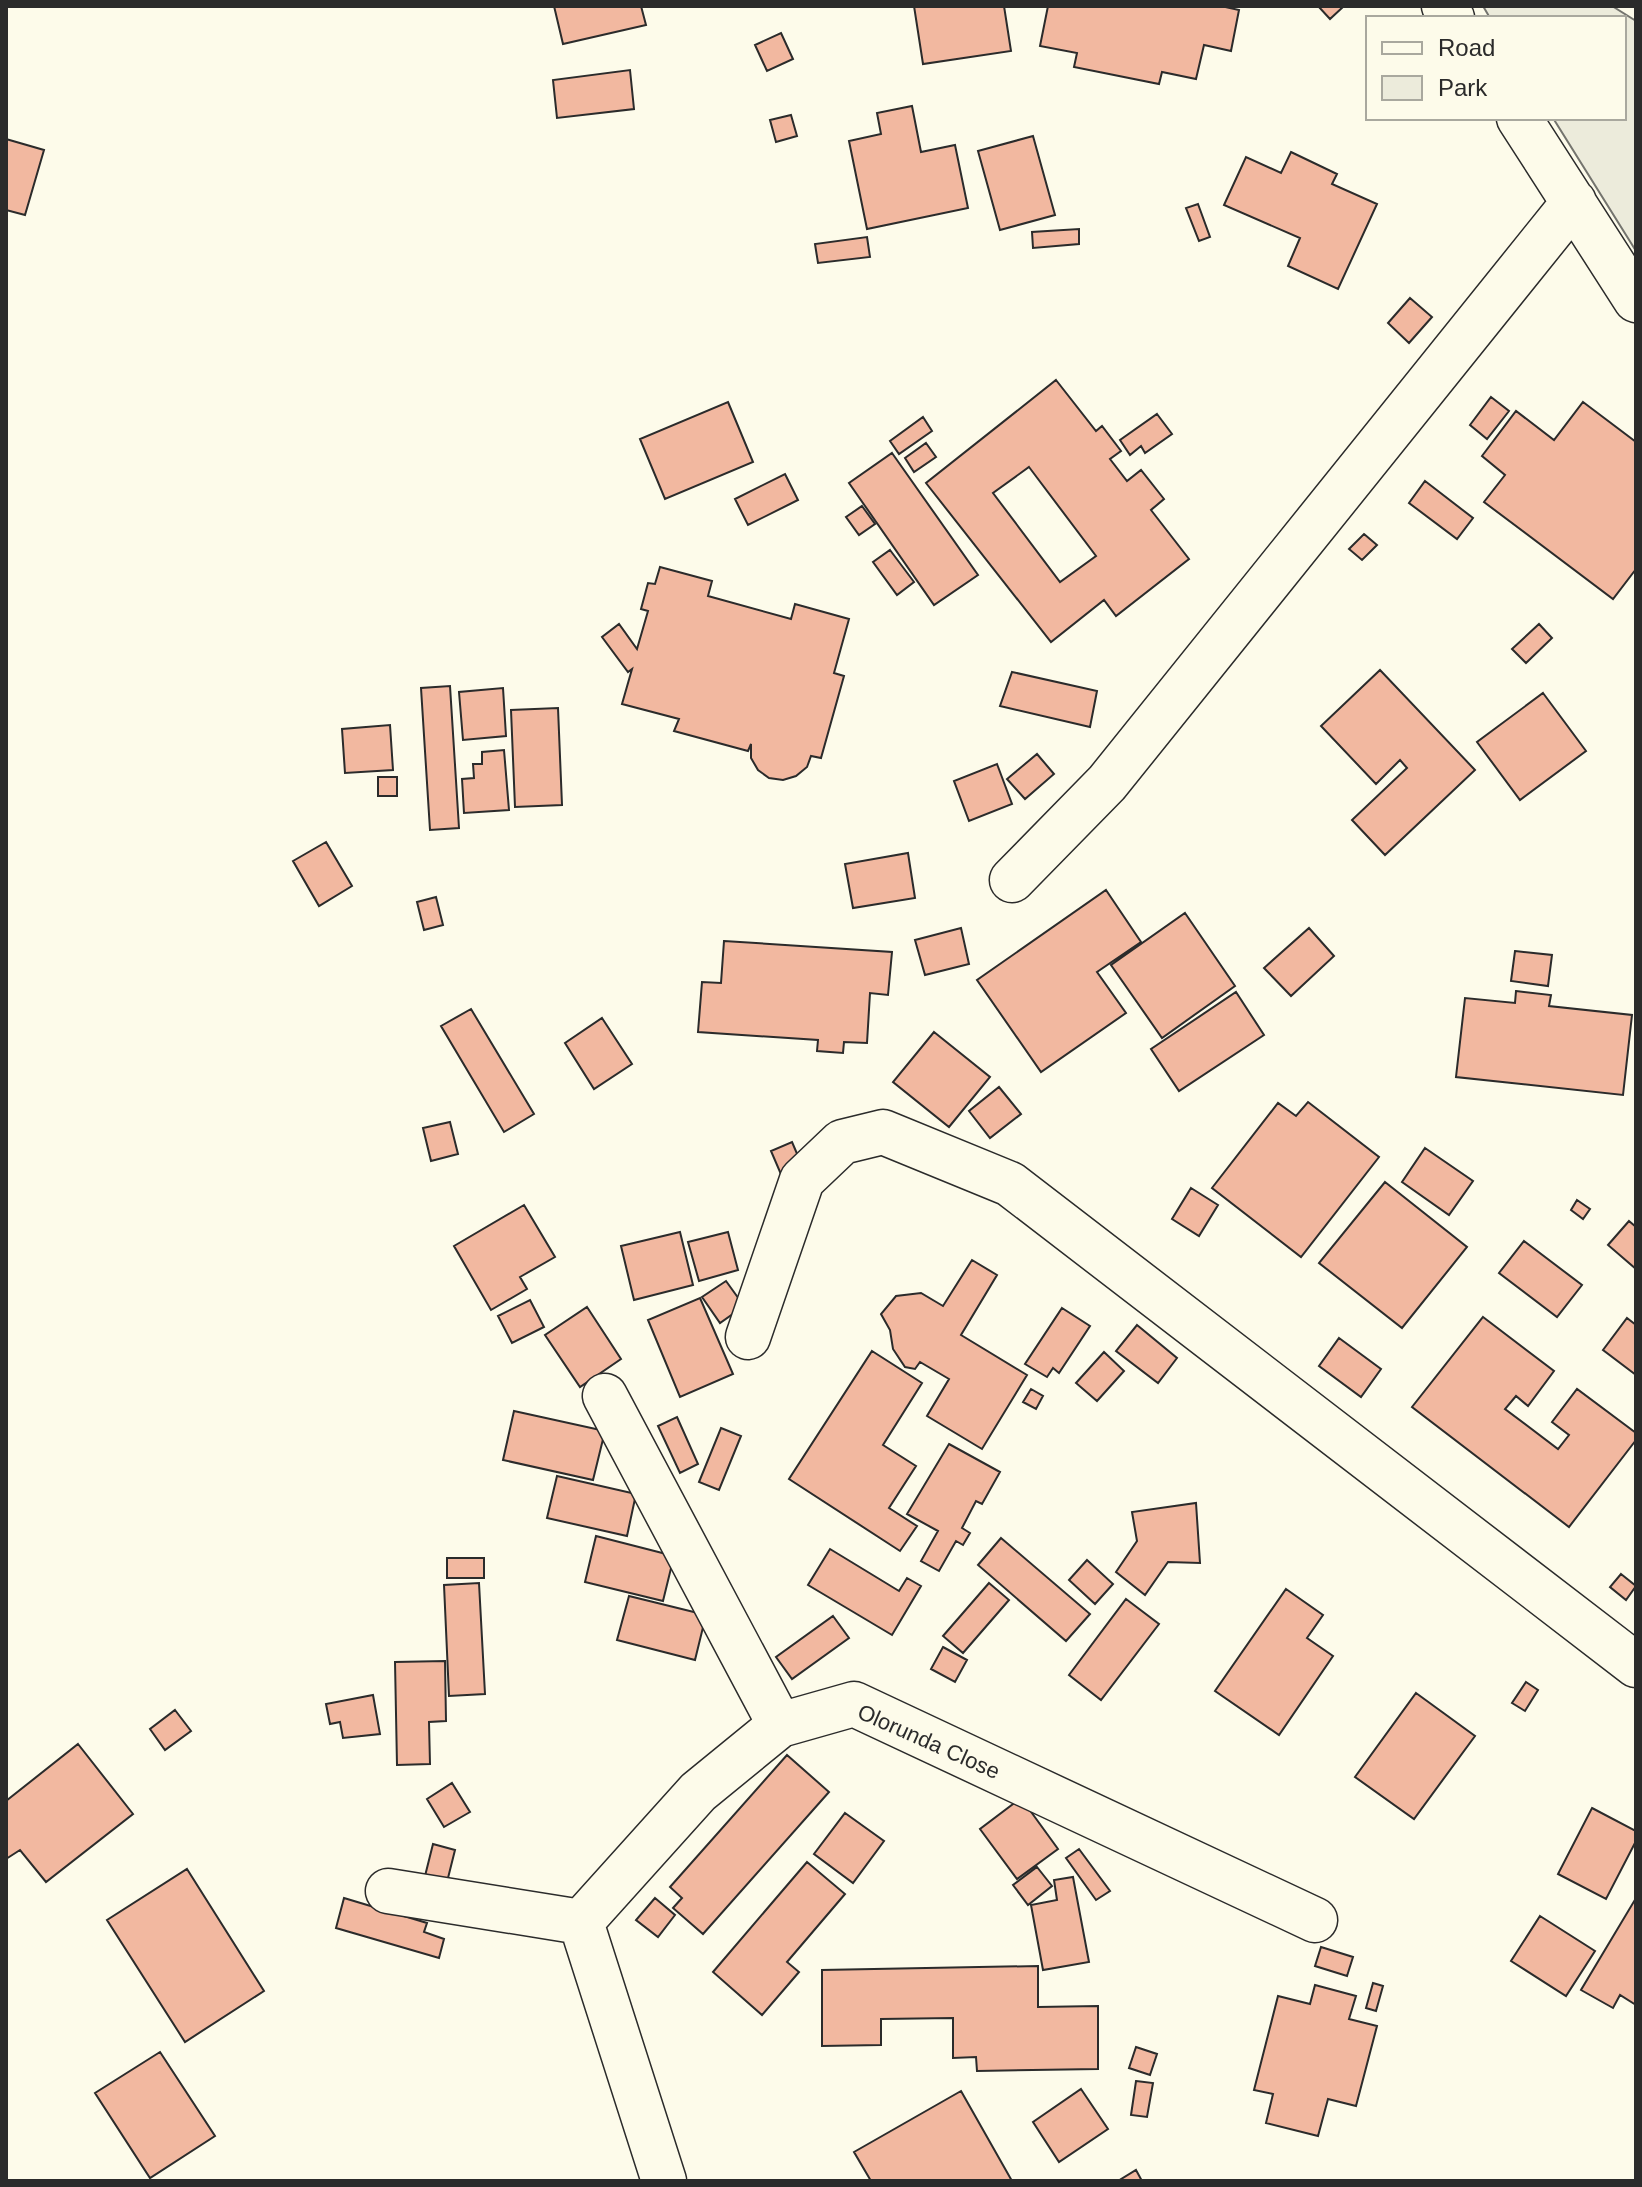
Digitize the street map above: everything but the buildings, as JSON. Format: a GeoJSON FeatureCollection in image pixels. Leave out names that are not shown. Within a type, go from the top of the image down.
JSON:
{"type":"FeatureCollection","features":[{"type":"Feature","properties":{"kind":"street"},"geometry":{"type":"LineString","coordinates":[[1520,120],[1636,300]]}},
{"type":"Feature","properties":{"kind":"street"},"geometry":{"type":"LineString","coordinates":[[1012,880],[1107,783],[1574,202]]}},
{"type":"Feature","properties":{"kind":"street"},"geometry":{"type":"LineString","coordinates":[[748,1337],[802,1180],[842,1142],[883,1132],[1010,1184],[1636,1665]]}},
{"type":"Feature","properties":{"kind":"street"},"geometry":{"type":"LineString","coordinates":[[605,1396],[780,1725]]}},
{"type":"Feature","properties":{"kind":"street","name":"Olorunda Close"},"geometry":{"type":"LineString","coordinates":[[581,1922],[698,1792],[780,1725],[854,1704],[1315,1920]]}},
{"type":"Feature","properties":{"kind":"street"},"geometry":{"type":"LineString","coordinates":[[388,1891],[581,1922],[664,2181]]}},
{"type":"Feature","properties":{"kind":"green space"},"geometry":{"type":"Polygon","coordinates":[[[1483,6],[1612,6],[1636,21],[1636,251],[1554,120],[1626,120],[1626,16],[1489,16],[1483,6]]]}}]}
